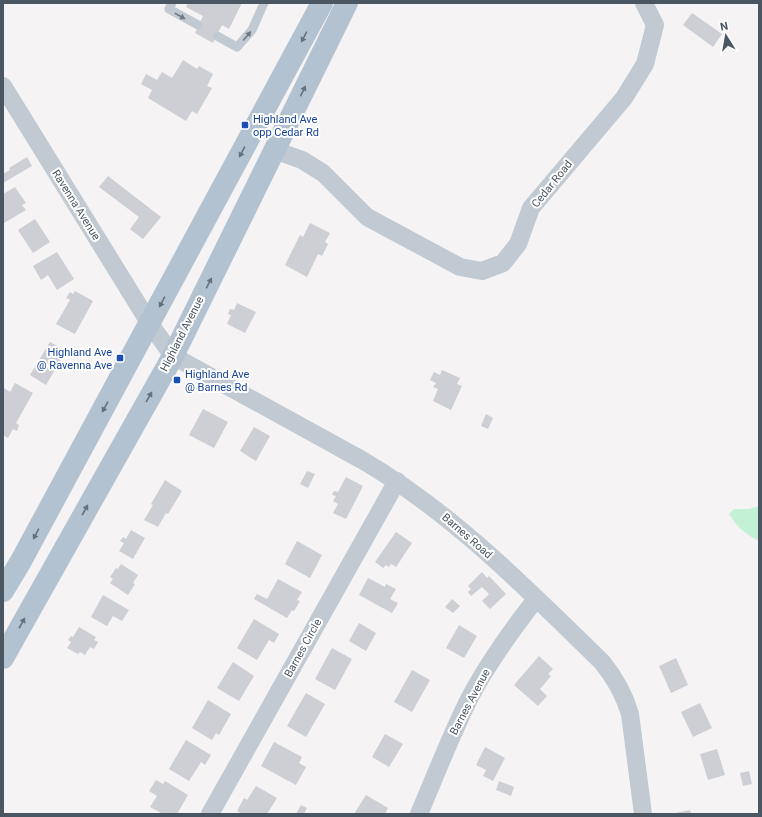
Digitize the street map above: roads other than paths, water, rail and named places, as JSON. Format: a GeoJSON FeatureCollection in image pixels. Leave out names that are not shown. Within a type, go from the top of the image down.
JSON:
{"type":"FeatureCollection","features":[{"type":"Feature","properties":{"kind":"main road"},"geometry":{"type":"LineString","coordinates":[[3,591],[150,324],[322,3]]}},
{"type":"Feature","properties":{"kind":"main road","name":"Highland Avenue"},"geometry":{"type":"LineString","coordinates":[[3,658],[173,356],[347,3]]}},
{"type":"Feature","properties":{"kind":"street","name":"Cedar Road"},"geometry":{"type":"LineString","coordinates":[[274,150],[302,160],[323,173],[368,217],[460,268],[482,271],[503,263],[518,244],[531,208],[624,98],[645,64],[655,25],[644,3]]}},
{"type":"Feature","properties":{"kind":"street","name":"Ravenna Avenue"},"geometry":{"type":"LineString","coordinates":[[3,87],[150,324],[173,356]]}},
{"type":"Feature","properties":{"kind":"street","name":"Barnes Road"},"geometry":{"type":"LineString","coordinates":[[173,356],[362,460],[397,482],[455,524],[602,662],[623,693],[630,714],[634,734],[643,814]]}},
{"type":"Feature","properties":{"kind":"street","name":"Barnes Circle"},"geometry":{"type":"LineString","coordinates":[[210,814],[397,482]]}},
{"type":"Feature","properties":{"kind":"street","name":"Barnes Avenue"},"geometry":{"type":"LineString","coordinates":[[419,814],[442,757],[468,700],[513,628],[536,599]]}},
{"type":"Feature","properties":{"kind":"lane"},"geometry":{"type":"LineString","coordinates":[[172,3],[168,9],[198,26]]}},
{"type":"Feature","properties":{"kind":"lane"},"geometry":{"type":"LineString","coordinates":[[217,36],[237,47],[252,30],[264,3]]}},
{"type":"Feature","properties":{"kind":"place","name":"Highland Ave opp Cedar Rd"},"geometry":{"type":"Point","coordinates":[245,125]}},
{"type":"Feature","properties":{"kind":"place","name":"Highland Ave @ Ravenna Ave"},"geometry":{"type":"Point","coordinates":[120,358]}},
{"type":"Feature","properties":{"kind":"place","name":"Highland Ave @ Barnes Rd"},"geometry":{"type":"Point","coordinates":[177,380]}}]}
